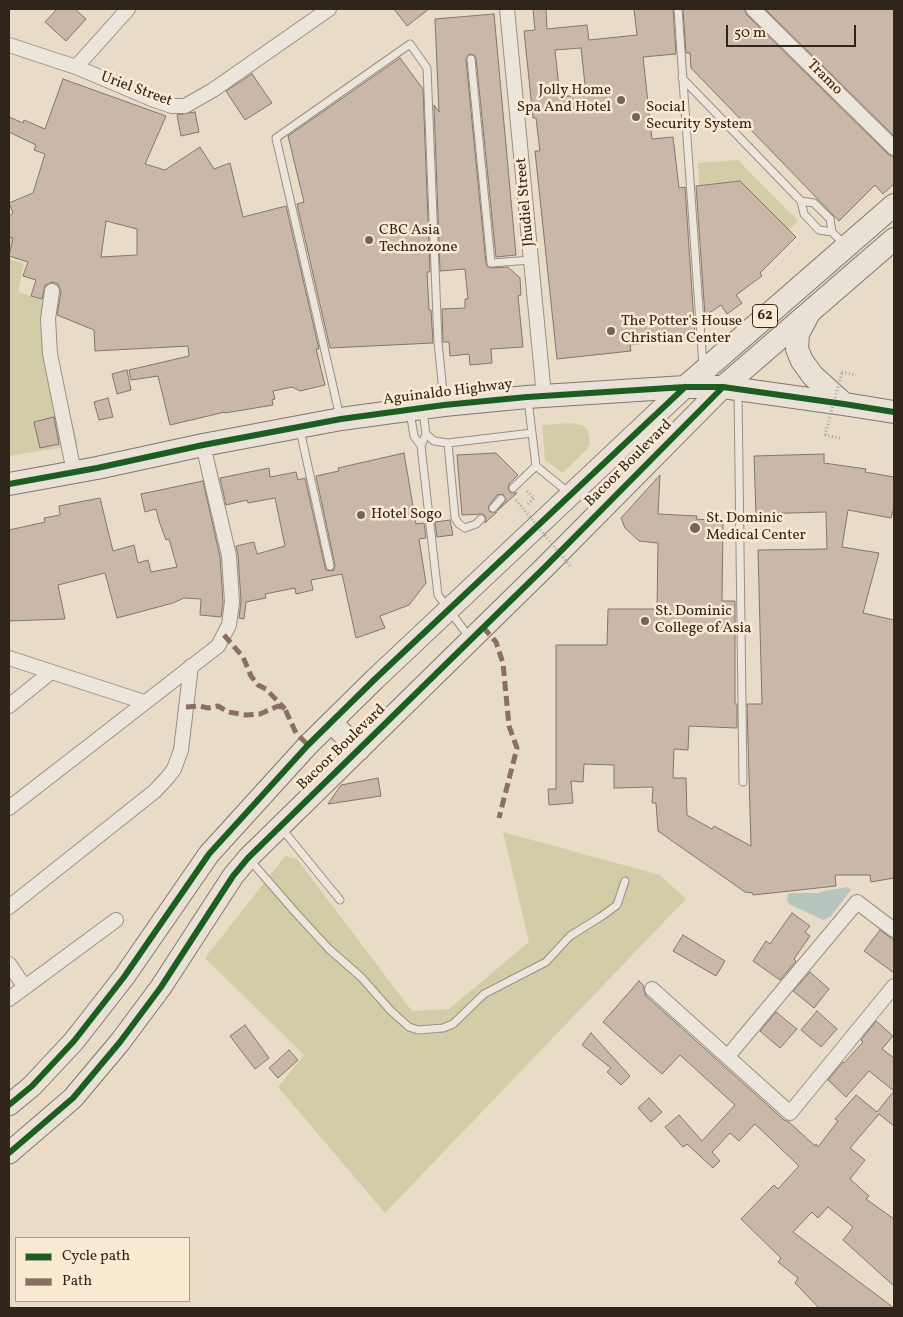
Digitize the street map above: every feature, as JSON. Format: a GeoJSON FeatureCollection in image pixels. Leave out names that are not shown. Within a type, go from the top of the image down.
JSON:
{"type":"FeatureCollection","features":[{"type":"Feature","properties":{"kind":"highway","name":"62"},"geometry":{"type":"LineString","coordinates":[[685,387],[839,239],[894,205]]}},
{"type":"Feature","properties":{"kind":"highway","name":"62"},"geometry":{"type":"LineString","coordinates":[[731,388],[812,310],[894,238]]}},
{"type":"Feature","properties":{"kind":"highway"},"geometry":{"type":"LineString","coordinates":[[812,310],[798,334],[797,349],[802,361],[813,376],[844,404]]}},
{"type":"Feature","properties":{"kind":"highway","name":"Aguinaldo Highway"},"geometry":{"type":"LineString","coordinates":[[9,484],[341,420],[426,407],[536,396],[685,387],[731,388],[894,412]]}},
{"type":"Feature","properties":{"kind":"main road","name":"Bacoor Boulevard"},"geometry":{"type":"LineString","coordinates":[[9,1105],[32,1086],[74,1041],[124,977],[209,854],[331,722],[685,387]]}},
{"type":"Feature","properties":{"kind":"main road","name":"Bacoor Boulevard"},"geometry":{"type":"LineString","coordinates":[[9,1154],[73,1098],[120,1042],[161,987],[234,876],[248,858],[731,388]]}},
{"type":"Feature","properties":{"kind":"main road"},"geometry":{"type":"LineString","coordinates":[[331,722],[359,750]]}},
{"type":"Feature","properties":{"kind":"street"},"geometry":{"type":"LineString","coordinates":[[76,67],[128,9]]}},
{"type":"Feature","properties":{"kind":"street","name":"Uriel Street"},"geometry":{"type":"LineString","coordinates":[[9,45],[76,67],[154,100],[172,106],[185,106],[212,90],[329,9]]}},
{"type":"Feature","properties":{"kind":"street","name":"Jhudiel Street"},"geometry":{"type":"LineString","coordinates":[[507,9],[531,260],[536,396]]}},
{"type":"Feature","properties":{"kind":"street","name":"Tramo"},"geometry":{"type":"LineString","coordinates":[[753,9],[894,148]]}},
{"type":"Feature","properties":{"kind":"street"},"geometry":{"type":"LineString","coordinates":[[52,291],[48,319],[50,354],[74,472]]}},
{"type":"Feature","properties":{"kind":"street"},"geometry":{"type":"LineString","coordinates":[[9,808],[218,646],[229,625],[232,602],[229,556],[204,445]]}},
{"type":"Feature","properties":{"kind":"street"},"geometry":{"type":"LineString","coordinates":[[9,658],[144,702]]}},
{"type":"Feature","properties":{"kind":"street"},"geometry":{"type":"LineString","coordinates":[[9,907],[155,791],[168,777],[174,769],[181,750],[191,666]]}},
{"type":"Feature","properties":{"kind":"street"},"geometry":{"type":"LineString","coordinates":[[9,706],[50,672]]}},
{"type":"Feature","properties":{"kind":"street"},"geometry":{"type":"LineString","coordinates":[[728,1056],[856,902],[894,930]]}},
{"type":"Feature","properties":{"kind":"street"},"geometry":{"type":"LineString","coordinates":[[9,999],[24,986],[116,920]]}},
{"type":"Feature","properties":{"kind":"street"},"geometry":{"type":"LineString","coordinates":[[9,964],[24,986]]}},
{"type":"Feature","properties":{"kind":"street"},"geometry":{"type":"LineString","coordinates":[[652,989],[790,1113],[894,986]]}},
{"type":"Feature","properties":{"kind":"lane"},"geometry":{"type":"LineString","coordinates":[[678,9],[703,371]]}},
{"type":"Feature","properties":{"kind":"lane"},"geometry":{"type":"LineString","coordinates":[[341,420],[276,138],[410,44],[427,68],[439,355],[426,407],[414,436],[421,446],[438,595],[471,640]]}},
{"type":"Feature","properties":{"kind":"lane"},"geometry":{"type":"LineString","coordinates":[[471,59],[491,263],[531,260]]}},
{"type":"Feature","properties":{"kind":"lane"},"geometry":{"type":"LineString","coordinates":[[682,78],[801,201],[804,214],[819,230],[839,239]]}},
{"type":"Feature","properties":{"kind":"lane"},"geometry":{"type":"LineString","coordinates":[[801,201],[814,203],[830,219],[839,239]]}},
{"type":"Feature","properties":{"kind":"lane"},"geometry":{"type":"LineString","coordinates":[[731,388],[743,782]]}},
{"type":"Feature","properties":{"kind":"lane"},"geometry":{"type":"LineString","coordinates":[[536,396],[532,433],[536,466],[558,482],[571,495]]}},
{"type":"Feature","properties":{"kind":"lane"},"geometry":{"type":"LineString","coordinates":[[421,446],[426,434],[426,407]]}},
{"type":"Feature","properties":{"kind":"lane"},"geometry":{"type":"LineString","coordinates":[[300,427],[330,566]]}},
{"type":"Feature","properties":{"kind":"lane"},"geometry":{"type":"LineString","coordinates":[[426,434],[434,441],[448,443],[532,433]]}},
{"type":"Feature","properties":{"kind":"lane"},"geometry":{"type":"LineString","coordinates":[[448,443],[455,518],[465,528],[470,527],[481,519]]}},
{"type":"Feature","properties":{"kind":"lane"},"geometry":{"type":"LineString","coordinates":[[513,488],[536,466]]}},
{"type":"Feature","properties":{"kind":"lane"},"geometry":{"type":"LineString","coordinates":[[492,508],[501,499]]}},
{"type":"Feature","properties":{"kind":"lane"},"geometry":{"type":"LineString","coordinates":[[279,826],[340,900]]}},
{"type":"Feature","properties":{"kind":"lane"},"geometry":{"type":"LineString","coordinates":[[248,858],[295,912],[330,949],[361,977],[391,1011],[409,1027],[418,1030],[443,1028],[453,1024],[484,994],[546,962],[570,936],[617,905],[625,881]]}},
{"type":"Feature","properties":{"kind":"path"},"geometry":{"type":"LineString","coordinates":[[840,438],[825,435],[842,372],[856,375]]}},
{"type":"Feature","properties":{"kind":"path"},"geometry":{"type":"LineString","coordinates":[[528,504],[534,498],[526,490],[516,500],[572,567]]}},
{"type":"Feature","properties":{"kind":"shaded area"},"geometry":{"type":"Polygon","coordinates":[[[738,160],[798,221],[789,230],[740,181],[699,185],[698,163],[738,160]]]}},
{"type":"Feature","properties":{"kind":"shaded area"},"geometry":{"type":"Polygon","coordinates":[[[9,226],[18,229],[10,259],[24,264],[18,292],[47,301],[56,356],[78,445],[9,456],[9,226]]]}},
{"type":"Feature","properties":{"kind":"shaded area"},"geometry":{"type":"Polygon","coordinates":[[[572,423],[584,426],[588,431],[590,444],[563,473],[545,460],[542,425],[572,423]]]}},
{"type":"Feature","properties":{"kind":"shaded area"},"geometry":{"type":"Polygon","coordinates":[[[503,832],[660,875],[686,899],[385,1213],[278,1087],[304,1055],[205,958],[285,856],[297,859],[412,1011],[449,1009],[529,942],[503,832]]]}},
{"type":"Feature","properties":{"kind":"shaded area"},"geometry":{"type":"Polygon","coordinates":[[[848,887],[851,890],[830,917],[823,920],[789,904],[787,901],[788,894],[792,893],[818,893],[848,887]]]}},
{"type":"Feature","properties":{"kind":"building"},"geometry":{"type":"Polygon","coordinates":[[[57,9],[75,9],[86,19],[66,41],[45,22],[57,9]]]}},
{"type":"Feature","properties":{"kind":"building"},"geometry":{"type":"Polygon","coordinates":[[[394,9],[429,9],[407,26],[394,9]]]}},
{"type":"Feature","properties":{"kind":"building"},"geometry":{"type":"Polygon","coordinates":[[[533,9],[546,9],[547,29],[587,25],[589,40],[637,35],[634,9],[673,9],[676,54],[643,57],[652,139],[673,137],[679,188],[685,187],[695,338],[630,345],[631,351],[557,359],[535,151],[540,151],[536,118],[533,118],[524,31],[535,30],[533,9]],[[581,48],[555,50],[560,97],[586,94],[581,48]]]}},
{"type":"Feature","properties":{"kind":"building"},"geometry":{"type":"Polygon","coordinates":[[[683,9],[744,9],[747,15],[888,154],[894,157],[894,184],[883,194],[875,185],[839,221],[691,68],[690,53],[686,53],[683,9]]]}},
{"type":"Feature","properties":{"kind":"building"},"geometry":{"type":"Polygon","coordinates":[[[765,9],[894,9],[894,136],[765,9]]]}},
{"type":"Feature","properties":{"kind":"building"},"geometry":{"type":"Polygon","coordinates":[[[494,14],[516,255],[496,257],[476,58],[471,54],[468,55],[466,60],[486,264],[491,268],[508,267],[520,278],[521,295],[518,296],[523,347],[491,349],[492,363],[470,365],[469,354],[450,356],[449,342],[443,342],[442,309],[465,308],[465,299],[468,299],[465,269],[440,271],[434,105],[439,112],[435,19],[494,14]]]}},
{"type":"Feature","properties":{"kind":"building","name":"CBC Asia Technozone"},"geometry":{"type":"Polygon","coordinates":[[[400,58],[423,89],[430,272],[427,272],[433,343],[330,348],[297,204],[304,202],[288,136],[400,58]]]}},
{"type":"Feature","properties":{"kind":"building"},"geometry":{"type":"Polygon","coordinates":[[[252,74],[272,103],[245,120],[226,91],[252,74]]]}},
{"type":"Feature","properties":{"kind":"building"},"geometry":{"type":"Polygon","coordinates":[[[63,79],[166,116],[145,164],[165,170],[200,147],[214,169],[230,163],[243,217],[286,206],[319,349],[316,349],[325,385],[300,391],[292,387],[273,391],[275,399],[272,400],[273,405],[225,412],[170,425],[158,376],[131,380],[129,370],[189,356],[188,346],[95,351],[94,330],[57,315],[61,292],[58,284],[53,282],[45,285],[42,299],[31,296],[36,280],[23,276],[28,262],[9,256],[13,238],[9,237],[9,216],[13,213],[9,203],[33,193],[45,154],[34,150],[36,145],[9,132],[9,117],[23,123],[24,120],[45,129],[63,79]],[[106,221],[101,257],[137,255],[137,229],[106,221]]]}},
{"type":"Feature","properties":{"kind":"building"},"geometry":{"type":"Polygon","coordinates":[[[195,112],[199,132],[181,136],[177,115],[195,112]]]}},
{"type":"Feature","properties":{"kind":"building"},"geometry":{"type":"Polygon","coordinates":[[[740,181],[796,237],[760,273],[762,276],[736,295],[742,303],[727,314],[721,305],[705,316],[696,186],[740,181]]]}},
{"type":"Feature","properties":{"kind":"building"},"geometry":{"type":"Polygon","coordinates":[[[127,370],[131,390],[117,394],[112,374],[127,370]]]}},
{"type":"Feature","properties":{"kind":"building"},"geometry":{"type":"Polygon","coordinates":[[[108,398],[113,417],[99,420],[94,402],[108,398]]]}},
{"type":"Feature","properties":{"kind":"building"},"geometry":{"type":"Polygon","coordinates":[[[54,417],[59,444],[40,448],[34,422],[54,417]]]}},
{"type":"Feature","properties":{"kind":"building","name":"Hotel Sogo"},"geometry":{"type":"Polygon","coordinates":[[[404,453],[416,524],[424,523],[426,538],[419,539],[426,583],[409,605],[380,616],[385,628],[356,638],[342,574],[311,580],[313,590],[296,594],[295,588],[265,594],[266,598],[246,602],[244,619],[239,618],[241,601],[236,546],[254,542],[257,554],[285,546],[275,498],[248,503],[247,500],[226,505],[220,478],[269,468],[270,477],[296,472],[298,480],[305,478],[325,567],[326,570],[331,571],[334,570],[335,565],[316,476],[339,471],[338,468],[404,453]]]}},
{"type":"Feature","properties":{"kind":"building"},"geometry":{"type":"Polygon","coordinates":[[[496,453],[518,475],[509,484],[508,489],[511,493],[517,493],[497,511],[506,500],[503,494],[497,495],[488,507],[490,512],[497,512],[485,523],[486,518],[483,514],[462,515],[457,455],[496,453]]]}},
{"type":"Feature","properties":{"kind":"building"},"geometry":{"type":"Polygon","coordinates":[[[824,454],[824,463],[866,469],[865,472],[894,477],[894,508],[891,518],[848,510],[842,547],[879,553],[863,613],[894,620],[894,878],[871,882],[870,875],[835,875],[836,886],[753,895],[753,893],[745,892],[658,831],[656,803],[652,803],[653,787],[614,788],[614,765],[584,764],[583,782],[571,781],[573,803],[549,805],[548,789],[556,789],[556,645],[607,645],[608,609],[657,609],[658,543],[639,541],[625,528],[621,518],[660,475],[658,514],[697,516],[696,519],[723,521],[722,601],[735,601],[735,704],[737,704],[737,728],[689,726],[688,750],[674,749],[673,778],[686,778],[687,815],[712,829],[714,826],[751,846],[747,704],[762,704],[758,550],[827,549],[826,512],[756,514],[754,456],[824,454]]]}},
{"type":"Feature","properties":{"kind":"building"},"geometry":{"type":"Polygon","coordinates":[[[203,481],[220,557],[223,602],[221,617],[200,615],[201,599],[184,598],[173,603],[117,618],[105,573],[58,585],[65,619],[9,621],[9,530],[45,522],[44,518],[60,515],[59,506],[100,498],[113,551],[134,545],[138,563],[148,560],[151,572],[177,567],[169,539],[166,540],[156,509],[145,512],[141,494],[203,481]]]}},
{"type":"Feature","properties":{"kind":"building"},"geometry":{"type":"Polygon","coordinates":[[[450,520],[453,535],[437,537],[435,522],[450,520]]]}},
{"type":"Feature","properties":{"kind":"building"},"geometry":{"type":"Polygon","coordinates":[[[378,778],[381,796],[328,804],[341,785],[378,778]]]}},
{"type":"Feature","properties":{"kind":"building"},"geometry":{"type":"Polygon","coordinates":[[[792,913],[810,926],[805,932],[810,936],[794,959],[796,961],[780,980],[753,961],[766,941],[770,944],[792,913]]]}},
{"type":"Feature","properties":{"kind":"building"},"geometry":{"type":"Polygon","coordinates":[[[880,930],[894,940],[894,973],[864,951],[880,930]]]}},
{"type":"Feature","properties":{"kind":"building"},"geometry":{"type":"Polygon","coordinates":[[[683,935],[725,961],[716,976],[673,951],[683,935]]]}},
{"type":"Feature","properties":{"kind":"building"},"geometry":{"type":"Polygon","coordinates":[[[810,972],[829,989],[814,1008],[793,991],[810,972]]]}},
{"type":"Feature","properties":{"kind":"building"},"geometry":{"type":"Polygon","coordinates":[[[639,981],[644,986],[646,996],[815,1146],[816,1144],[818,1147],[838,1121],[835,1119],[856,1095],[877,1112],[894,1091],[894,1126],[879,1114],[850,1148],[865,1160],[850,1179],[869,1196],[866,1199],[894,1219],[894,1286],[843,1240],[853,1227],[828,1207],[818,1218],[812,1212],[793,1232],[894,1308],[819,1308],[795,1283],[798,1278],[778,1262],[781,1258],[741,1219],[774,1185],[778,1189],[799,1166],[755,1124],[739,1141],[730,1133],[712,1152],[720,1161],[713,1168],[687,1144],[683,1147],[665,1127],[679,1115],[702,1141],[735,1105],[680,1055],[662,1074],[603,1022],[639,981]]]}},
{"type":"Feature","properties":{"kind":"building"},"geometry":{"type":"Polygon","coordinates":[[[817,1011],[837,1029],[821,1047],[801,1030],[817,1011]]]}},
{"type":"Feature","properties":{"kind":"building"},"geometry":{"type":"Polygon","coordinates":[[[776,1012],[797,1029],[780,1048],[760,1031],[776,1012]]]}},
{"type":"Feature","properties":{"kind":"building"},"geometry":{"type":"Polygon","coordinates":[[[876,1021],[893,1036],[882,1049],[894,1058],[894,1091],[869,1071],[846,1097],[828,1080],[863,1042],[861,1040],[876,1021]]]}},
{"type":"Feature","properties":{"kind":"building"},"geometry":{"type":"Polygon","coordinates":[[[245,1025],[269,1058],[255,1069],[230,1036],[245,1025]]]}},
{"type":"Feature","properties":{"kind":"building"},"geometry":{"type":"Polygon","coordinates":[[[591,1033],[630,1076],[621,1085],[607,1072],[611,1068],[582,1045],[591,1033]]]}},
{"type":"Feature","properties":{"kind":"building"},"geometry":{"type":"Polygon","coordinates":[[[289,1050],[298,1060],[278,1078],[269,1068],[289,1050]]]}},
{"type":"Feature","properties":{"kind":"building"},"geometry":{"type":"Polygon","coordinates":[[[649,1098],[662,1112],[651,1122],[638,1108],[649,1098]]]}},
{"type":"Feature","properties":{"kind":"marked path"},"geometry":{"type":"LineString","coordinates":[[483,627],[496,642],[503,663],[509,726],[517,748],[499,818]]}},
{"type":"Feature","properties":{"kind":"marked path"},"geometry":{"type":"LineString","coordinates":[[224,635],[243,657],[251,676],[258,685],[266,689],[285,709]]}},
{"type":"Feature","properties":{"kind":"marked path"},"geometry":{"type":"LineString","coordinates":[[186,707],[199,706],[208,708],[218,706],[228,712],[246,715],[260,714],[278,706],[285,709],[296,733],[308,745]]}},
{"type":"Feature","properties":{"kind":"cycle path"},"geometry":{"type":"LineString","coordinates":[[9,484],[341,419],[444,405],[527,397],[685,387],[723,387],[894,412]]}},
{"type":"Feature","properties":{"kind":"cycle path"},"geometry":{"type":"LineString","coordinates":[[9,1105],[32,1086],[74,1041],[124,977],[209,854],[308,745],[375,679],[685,387]]}},
{"type":"Feature","properties":{"kind":"cycle path"},"geometry":{"type":"LineString","coordinates":[[9,1153],[73,1098],[120,1042],[161,987],[233,876],[248,858],[545,567],[723,387]]}},
{"type":"Feature","properties":{"kind":"place","name":"Jolly Home Spa And Hotel"},"geometry":{"type":"Point","coordinates":[621,100]}},
{"type":"Feature","properties":{"kind":"place","name":"Social Security System"},"geometry":{"type":"Point","coordinates":[636,117]}},
{"type":"Feature","properties":{"kind":"place","name":"CBC Asia Technozone"},"geometry":{"type":"Point","coordinates":[369,240]}},
{"type":"Feature","properties":{"kind":"place","name":"The Potter's House Christian Center"},"geometry":{"type":"Point","coordinates":[611,331]}},
{"type":"Feature","properties":{"kind":"place","name":"Hotel Sogo"},"geometry":{"type":"Point","coordinates":[361,515]}},
{"type":"Feature","properties":{"kind":"place","name":"St. Dominic Medical Center"},"geometry":{"type":"Point","coordinates":[695,528]}},
{"type":"Feature","properties":{"kind":"place","name":"St. Dominic College of Asia"},"geometry":{"type":"Point","coordinates":[645,621]}}]}
